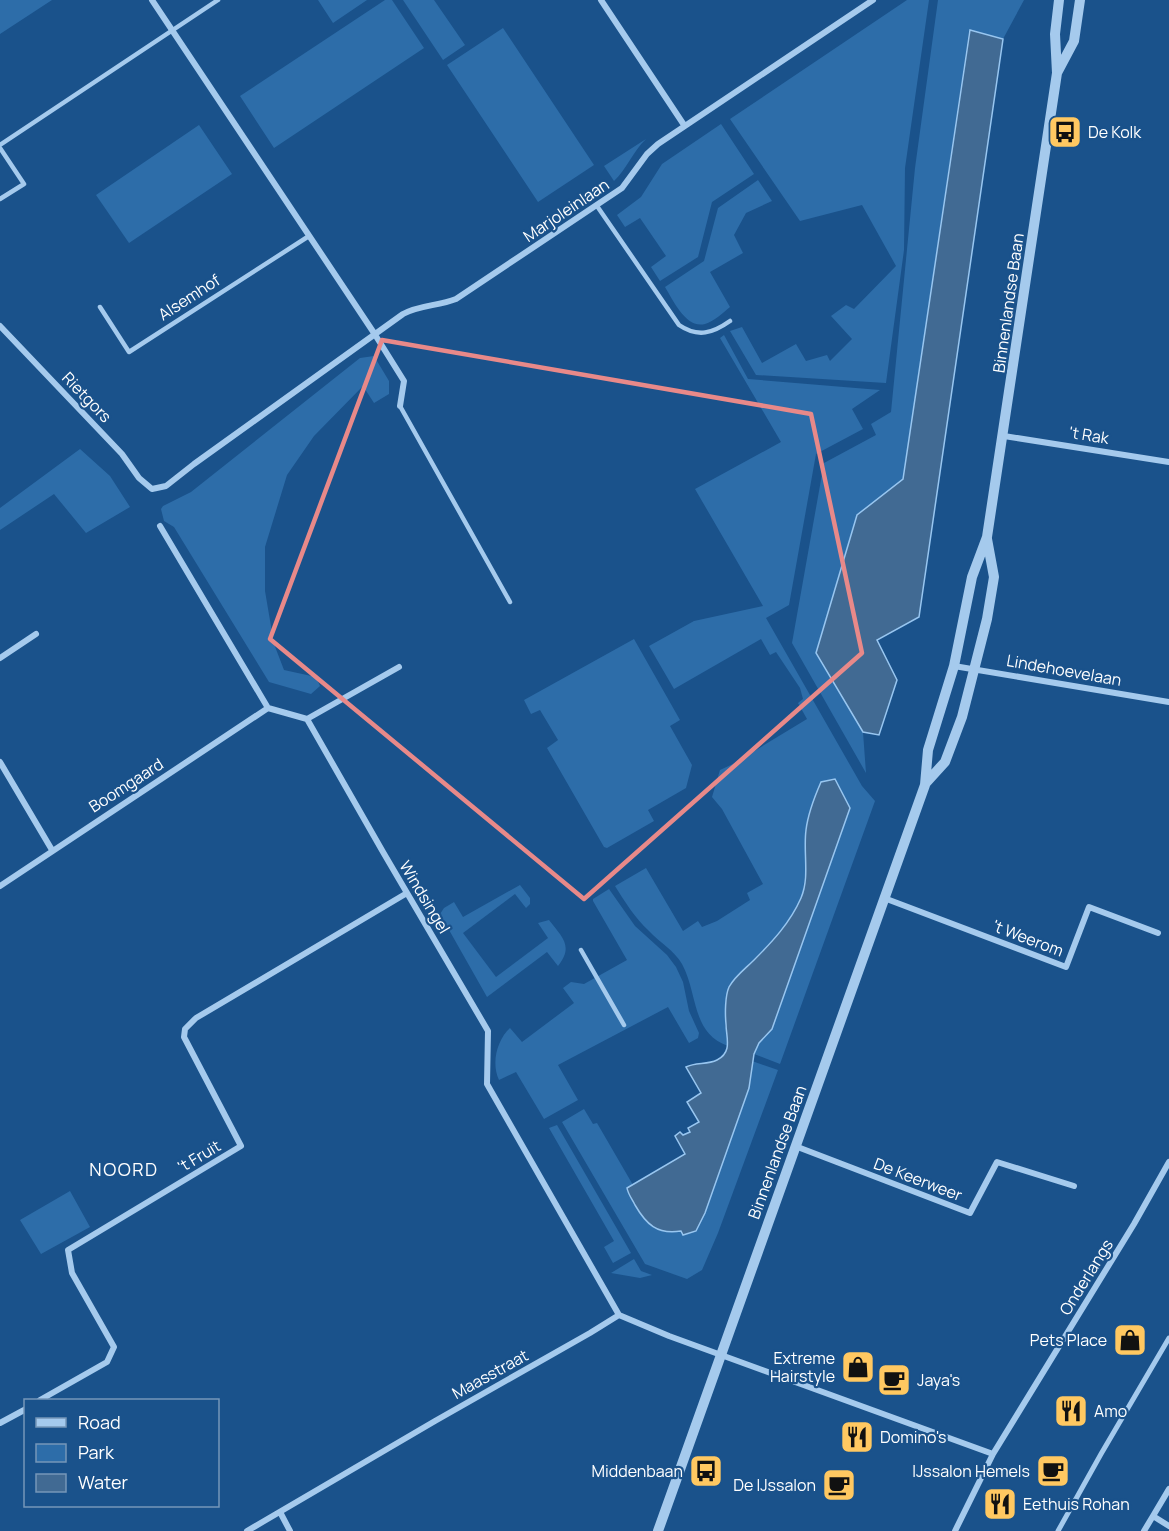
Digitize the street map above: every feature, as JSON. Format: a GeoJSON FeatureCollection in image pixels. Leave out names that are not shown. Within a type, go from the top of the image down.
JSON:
{"type":"FeatureCollection","features":[{"type":"Feature","properties":{"kind":"street"},"geometry":{"type":"LineString","coordinates":[[152,0],[404,381],[400,406]]}},
{"type":"Feature","properties":{"kind":"street"},"geometry":{"type":"LineString","coordinates":[[602,0],[684,125]]}},
{"type":"Feature","properties":{"kind":"street","name":"Marjoleinlaan"},"geometry":{"type":"LineString","coordinates":[[152,489],[166,486],[374,333],[411,310],[456,299],[597,206],[625,185],[651,149],[873,0]]}},
{"type":"Feature","properties":{"kind":"street","name":"Binnenlandse Baan"},"geometry":{"type":"LineString","coordinates":[[658,1531],[925,784],[928,750],[954,666],[972,577],[987,537],[1057,73],[1054,34],[1059,0]]}},
{"type":"Feature","properties":{"kind":"street","name":"Binnenlandse Baan"},"geometry":{"type":"LineString","coordinates":[[1057,73],[1074,41],[1080,0]]}},
{"type":"Feature","properties":{"kind":"street","name":"Rietgors"},"geometry":{"type":"LineString","coordinates":[[0,326],[122,454],[139,478],[152,489]]}},
{"type":"Feature","properties":{"kind":"street","name":"'t Rak"},"geometry":{"type":"LineString","coordinates":[[1004,436],[1169,462]]}},
{"type":"Feature","properties":{"kind":"street"},"geometry":{"type":"LineString","coordinates":[[160,526],[268,708],[308,719],[399,667]]}},
{"type":"Feature","properties":{"kind":"street","name":"Binnenlandse Baan"},"geometry":{"type":"LineString","coordinates":[[925,784],[945,762],[962,717],[987,619],[994,577],[987,537]]}},
{"type":"Feature","properties":{"kind":"street"},"geometry":{"type":"LineString","coordinates":[[0,658],[36,634]]}},
{"type":"Feature","properties":{"kind":"street","name":"Lindehoevelaan"},"geometry":{"type":"LineString","coordinates":[[954,666],[1169,702]]}},
{"type":"Feature","properties":{"kind":"street","name":"Boomgaard"},"geometry":{"type":"LineString","coordinates":[[0,886],[268,708]]}},
{"type":"Feature","properties":{"kind":"street","name":"Windsingel"},"geometry":{"type":"LineString","coordinates":[[308,719],[488,1031],[488,1084],[619,1315]]}},
{"type":"Feature","properties":{"kind":"street"},"geometry":{"type":"LineString","coordinates":[[0,762],[52,850]]}},
{"type":"Feature","properties":{"kind":"street","name":"'t Fruit"},"geometry":{"type":"LineString","coordinates":[[43,1399],[107,1362],[114,1347],[72,1273],[68,1250],[241,1146],[184,1037],[185,1029],[196,1018],[407,893]]}},
{"type":"Feature","properties":{"kind":"street","name":"'t Weerom"},"geometry":{"type":"LineString","coordinates":[[884,898],[1066,967],[1089,907],[1158,933]]}},
{"type":"Feature","properties":{"kind":"street","name":"De Keerweer"},"geometry":{"type":"LineString","coordinates":[[795,1146],[970,1213],[996,1162],[1074,1186]]}},
{"type":"Feature","properties":{"kind":"street","name":"Onderlangs"},"geometry":{"type":"LineString","coordinates":[[956,1531],[993,1454],[1134,1224],[1169,1162]]}},
{"type":"Feature","properties":{"kind":"street"},"geometry":{"type":"LineString","coordinates":[[619,1315],[993,1454]]}},
{"type":"Feature","properties":{"kind":"street","name":"Maasstraat"},"geometry":{"type":"LineString","coordinates":[[247,1531],[590,1334],[619,1315]]}},
{"type":"Feature","properties":{"kind":"street"},"geometry":{"type":"LineString","coordinates":[[1058,1531],[1169,1338]]}},
{"type":"Feature","properties":{"kind":"street"},"geometry":{"type":"LineString","coordinates":[[0,1424],[24,1410]]}},
{"type":"Feature","properties":{"kind":"street"},"geometry":{"type":"LineString","coordinates":[[1144,1531],[1169,1489]]}},
{"type":"Feature","properties":{"kind":"street"},"geometry":{"type":"LineString","coordinates":[[280,1512],[290,1531]]}},
{"type":"Feature","properties":{"kind":"street"},"geometry":{"type":"LineString","coordinates":[[1153,1516],[1169,1526]]}},
{"type":"Feature","properties":{"kind":"lane"},"geometry":{"type":"LineString","coordinates":[[0,199],[24,184],[0,147],[218,0]]}},
{"type":"Feature","properties":{"kind":"lane"},"geometry":{"type":"LineString","coordinates":[[597,206],[680,325],[693,333],[703,334],[730,321]]}},
{"type":"Feature","properties":{"kind":"lane","name":"Alsemhof"},"geometry":{"type":"LineString","coordinates":[[100,307],[129,352],[309,236]]}},
{"type":"Feature","properties":{"kind":"lane"},"geometry":{"type":"LineString","coordinates":[[400,406],[510,602]]}},
{"type":"Feature","properties":{"kind":"lane"},"geometry":{"type":"LineString","coordinates":[[580,950],[624,1025]]}},
{"type":"Feature","properties":{"kind":"highlighted area"},"geometry":{"type":"Polygon","coordinates":[[[382,340],[811,414],[862,653],[584,899],[270,639],[382,340]]]}},
{"type":"Feature","properties":{"kind":"green space"},"geometry":{"type":"Polygon","coordinates":[[[0,0],[52,0],[0,34],[0,0]]]}},
{"type":"Feature","properties":{"kind":"green space"},"geometry":{"type":"Polygon","coordinates":[[[318,0],[367,0],[333,23],[318,0]]]}},
{"type":"Feature","properties":{"kind":"green space"},"geometry":{"type":"Polygon","coordinates":[[[385,0],[392,0],[424,48],[274,148],[240,96],[385,0]]]}},
{"type":"Feature","properties":{"kind":"green space"},"geometry":{"type":"Polygon","coordinates":[[[403,0],[434,0],[465,45],[443,60],[403,0]]]}},
{"type":"Feature","properties":{"kind":"green space"},"geometry":{"type":"Polygon","coordinates":[[[907,0],[929,0],[905,168],[904,250],[886,383],[756,375],[730,331],[742,327],[762,363],[796,344],[806,361],[827,355],[830,361],[852,339],[831,316],[846,305],[854,309],[896,266],[862,205],[800,221],[730,119],[907,0]]]}},
{"type":"Feature","properties":{"kind":"green space"},"geometry":{"type":"Polygon","coordinates":[[[938,0],[1024,0],[1003,39],[969,31],[903,479],[857,515],[816,652],[863,732],[866,773],[792,643],[824,463],[876,435],[871,424],[891,412],[915,168],[938,0]]]}},
{"type":"Feature","properties":{"kind":"green space"},"geometry":{"type":"Polygon","coordinates":[[[503,28],[594,165],[538,202],[447,65],[503,28]]]}},
{"type":"Feature","properties":{"kind":"green space"},"geometry":{"type":"Polygon","coordinates":[[[721,124],[754,174],[712,202],[698,257],[660,281],[651,267],[666,256],[640,218],[625,227],[617,215],[641,197],[662,164],[721,124]]]}},
{"type":"Feature","properties":{"kind":"green space"},"geometry":{"type":"Polygon","coordinates":[[[199,125],[232,174],[129,243],[96,195],[199,125]]]}},
{"type":"Feature","properties":{"kind":"green space"},"geometry":{"type":"Polygon","coordinates":[[[646,139],[623,171],[614,181],[604,166],[646,139]]]}},
{"type":"Feature","properties":{"kind":"green space"},"geometry":{"type":"Polygon","coordinates":[[[758,180],[772,201],[746,213],[734,235],[743,253],[710,272],[730,307],[705,324],[692,322],[676,306],[665,287],[704,261],[718,208],[758,180]]]}},
{"type":"Feature","properties":{"kind":"green space"},"geometry":{"type":"Polygon","coordinates":[[[724,335],[748,379],[880,390],[852,409],[863,429],[816,454],[789,605],[766,618],[862,786],[875,801],[780,1064],[754,1054],[759,1043],[772,1029],[850,808],[805,831],[806,868],[802,897],[783,930],[735,978],[725,1026],[729,1035],[728,1046],[707,1032],[701,1022],[687,975],[679,959],[639,921],[615,886],[646,868],[683,931],[698,921],[702,927],[717,921],[750,900],[747,893],[763,884],[722,809],[712,797],[720,770],[807,719],[798,703],[803,699],[800,688],[776,652],[770,655],[761,639],[674,689],[649,646],[694,621],[763,606],[695,489],[781,442],[720,338],[724,335]]]}},
{"type":"Feature","properties":{"kind":"green space"},"geometry":{"type":"Polygon","coordinates":[[[374,356],[389,381],[389,394],[374,403],[363,386],[314,436],[287,475],[265,547],[265,591],[274,644],[284,670],[316,677],[320,686],[311,694],[269,682],[174,527],[164,521],[161,509],[191,492],[360,358],[374,356]]]}},
{"type":"Feature","properties":{"kind":"green space"},"geometry":{"type":"Polygon","coordinates":[[[80,449],[110,476],[130,507],[86,533],[54,494],[0,530],[0,508],[80,449]]]}},
{"type":"Feature","properties":{"kind":"green space"},"geometry":{"type":"Polygon","coordinates":[[[634,639],[680,720],[670,726],[692,765],[686,788],[648,810],[654,821],[607,848],[604,847],[547,748],[558,740],[540,710],[531,714],[524,700],[634,639]]]}},
{"type":"Feature","properties":{"kind":"green space"},"geometry":{"type":"Polygon","coordinates":[[[520,885],[530,898],[530,904],[526,908],[515,894],[463,933],[496,977],[548,938],[538,923],[549,920],[564,942],[565,953],[558,966],[547,952],[487,997],[440,914],[444,908],[454,902],[463,917],[520,885]]]}},
{"type":"Feature","properties":{"kind":"green space"},"geometry":{"type":"Polygon","coordinates":[[[609,889],[635,926],[667,955],[676,967],[683,982],[689,1011],[699,1033],[698,1038],[689,1043],[668,1007],[558,1065],[578,1100],[544,1119],[516,1072],[499,1080],[496,1066],[497,1052],[505,1033],[510,1028],[522,1042],[574,1003],[563,988],[571,982],[584,984],[627,960],[593,901],[609,889]]]}},
{"type":"Feature","properties":{"kind":"green space"},"geometry":{"type":"Polygon","coordinates":[[[752,1061],[778,1070],[718,1233],[702,1270],[687,1279],[645,1264],[562,1122],[584,1109],[593,1124],[597,1123],[633,1185],[627,1188],[682,1234],[749,1088],[752,1061]]]}},
{"type":"Feature","properties":{"kind":"green space"},"geometry":{"type":"Polygon","coordinates":[[[557,1125],[631,1253],[613,1263],[604,1247],[614,1241],[549,1128],[557,1125]]]}},
{"type":"Feature","properties":{"kind":"green space"},"geometry":{"type":"Polygon","coordinates":[[[70,1191],[90,1227],[41,1254],[20,1220],[70,1191]]]}},
{"type":"Feature","properties":{"kind":"green space"},"geometry":{"type":"Polygon","coordinates":[[[634,1259],[641,1271],[652,1275],[640,1278],[611,1273],[634,1259]]]}},
{"type":"Feature","properties":{"kind":"water"},"geometry":{"type":"Polygon","coordinates":[[[970,30],[1003,39],[919,617],[877,640],[897,680],[879,735],[863,732],[816,653],[857,515],[903,479],[970,30]]]}},
{"type":"Feature","properties":{"kind":"water"},"geometry":{"type":"Polygon","coordinates":[[[835,779],[850,808],[772,1029],[759,1043],[754,1054],[749,1088],[705,1213],[696,1231],[683,1235],[681,1231],[659,1230],[643,1218],[627,1188],[685,1154],[675,1136],[680,1132],[683,1135],[690,1132],[688,1128],[699,1122],[687,1102],[701,1093],[686,1067],[713,1062],[725,1053],[728,1044],[726,1005],[729,987],[774,939],[797,907],[804,890],[805,838],[810,812],[821,782],[835,779]]]}},
{"type":"Feature","properties":{"kind":"place","name":"De Kolk"},"geometry":{"type":"Point","coordinates":[1065,132]}},
{"type":"Feature","properties":{"kind":"place","name":"Pets Place"},"geometry":{"type":"Point","coordinates":[1130,1340]}},
{"type":"Feature","properties":{"kind":"place","name":"Extreme Hairstyle"},"geometry":{"type":"Point","coordinates":[858,1367]}},
{"type":"Feature","properties":{"kind":"place","name":"Jaya's"},"geometry":{"type":"Point","coordinates":[894,1380]}},
{"type":"Feature","properties":{"kind":"place","name":"Amo"},"geometry":{"type":"Point","coordinates":[1071,1411]}},
{"type":"Feature","properties":{"kind":"place","name":"Domino's"},"geometry":{"type":"Point","coordinates":[857,1437]}},
{"type":"Feature","properties":{"kind":"place","name":"Middenbaan"},"geometry":{"type":"Point","coordinates":[706,1471]}},
{"type":"Feature","properties":{"kind":"place","name":"IJssalon Hemels"},"geometry":{"type":"Point","coordinates":[1053,1471]}},
{"type":"Feature","properties":{"kind":"place","name":"De IJssalon"},"geometry":{"type":"Point","coordinates":[839,1485]}},
{"type":"Feature","properties":{"kind":"place","name":"Eethuis Rohan"},"geometry":{"type":"Point","coordinates":[1000,1504]}},
{"type":"Feature","properties":{"kind":"district","name":"NOORD"},"geometry":{"type":"Point","coordinates":[124,1169]}}]}
